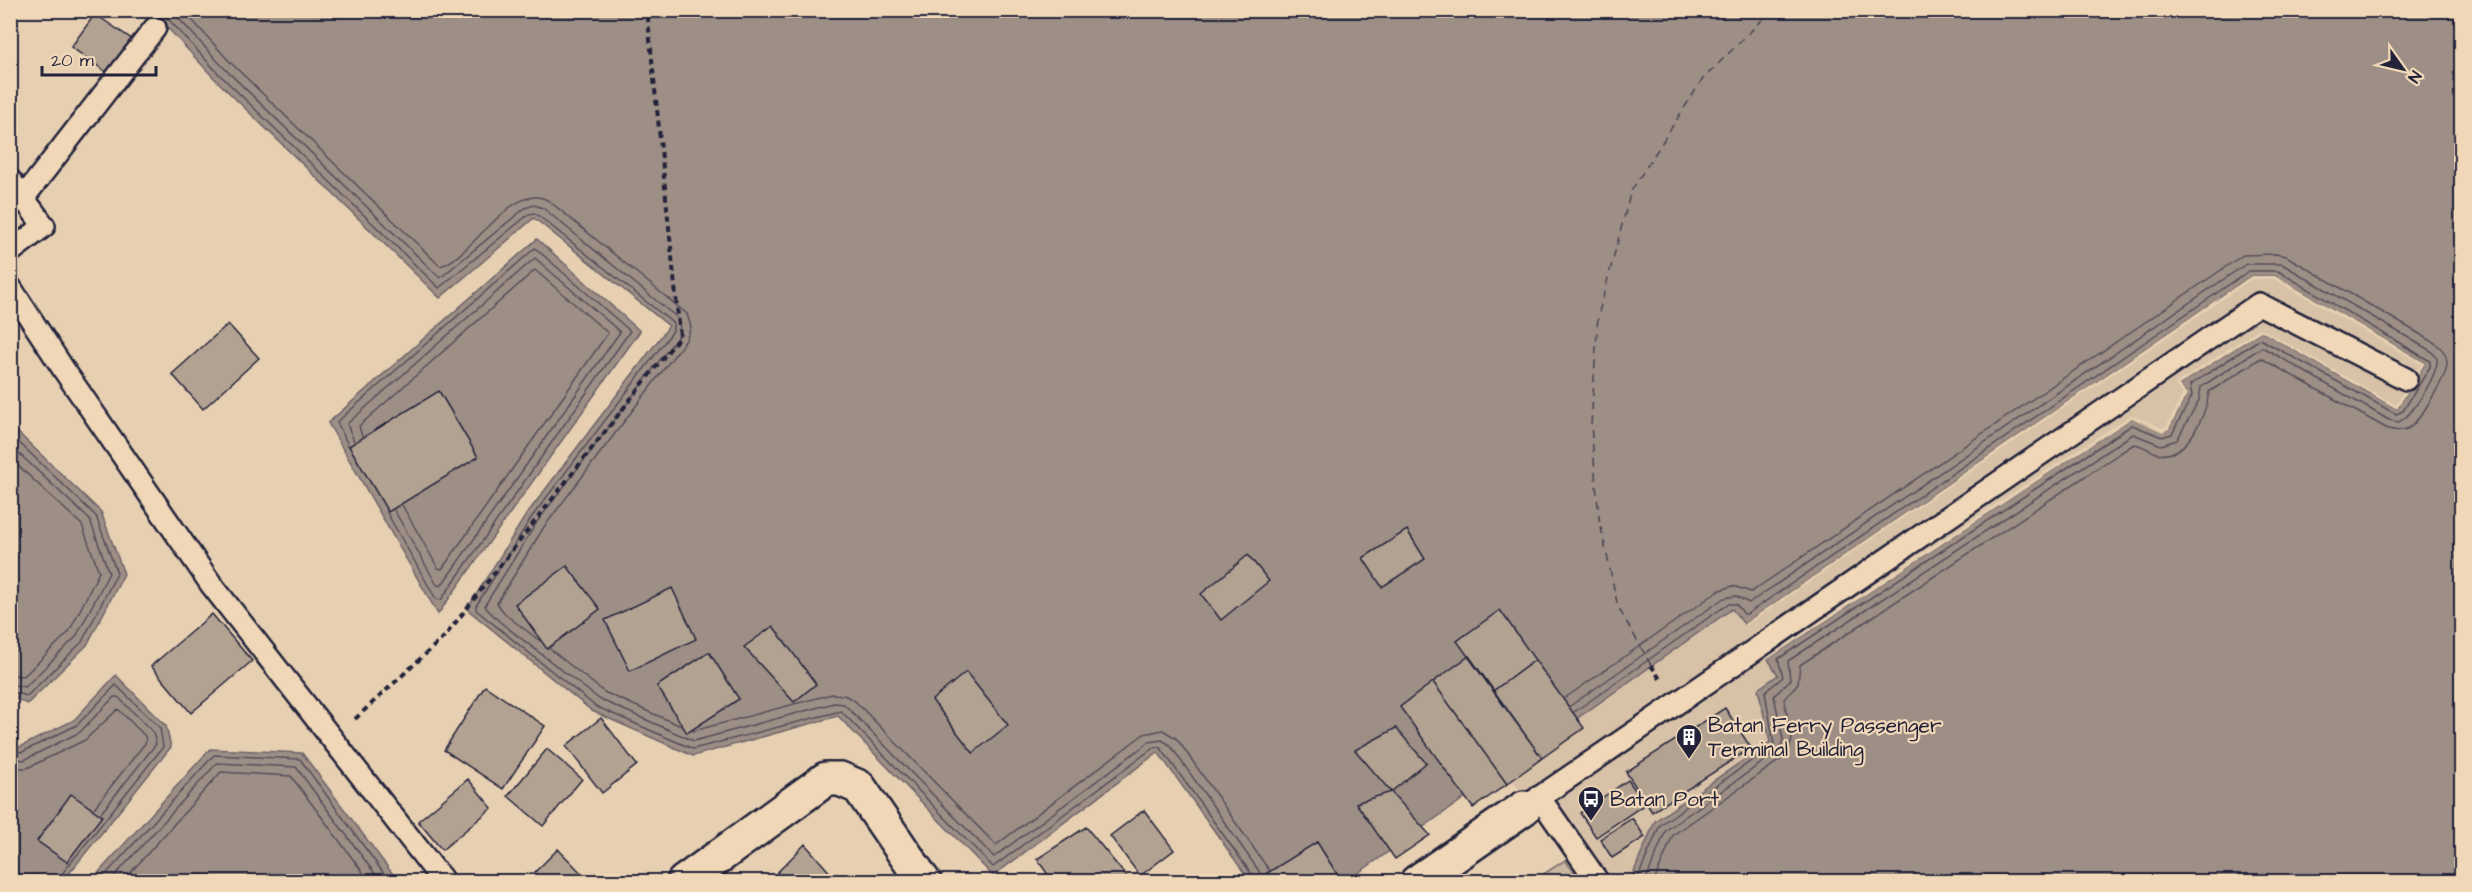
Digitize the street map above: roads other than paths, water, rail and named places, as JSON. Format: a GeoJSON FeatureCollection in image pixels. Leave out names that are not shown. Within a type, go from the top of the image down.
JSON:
{"type":"FeatureCollection","features":[{"type":"Feature","properties":{"kind":"street"},"geometry":{"type":"LineString","coordinates":[[684,882],[826,779],[840,779],[859,787],[924,882]]}},
{"type":"Feature","properties":{"kind":"street"},"geometry":{"type":"LineString","coordinates":[[1417,882],[1532,802]]}},
{"type":"Feature","properties":{"kind":"lane"},"geometry":{"type":"LineString","coordinates":[[24,197],[155,28]]}},
{"type":"Feature","properties":{"kind":"lane"},"geometry":{"type":"LineString","coordinates":[[10,180],[44,226],[10,252]]}},
{"type":"Feature","properties":{"kind":"lane"},"geometry":{"type":"LineString","coordinates":[[10,287],[211,584],[444,882]]}},
{"type":"Feature","properties":{"kind":"lane"},"geometry":{"type":"LineString","coordinates":[[1598,882],[1532,802],[2259,304],[2406,380]]}},
{"type":"Feature","properties":{"kind":"water"},"geometry":{"type":"Polygon","coordinates":[[[152,11],[2461,11],[2461,881],[1630,881],[1655,821],[1770,742],[1758,689],[1778,675],[1768,659],[2133,417],[2163,431],[2169,429],[2187,394],[2179,385],[2261,331],[2397,409],[2425,363],[2275,276],[2251,276],[1744,624],[1732,609],[1347,881],[1250,881],[1158,752],[993,876],[838,716],[693,756],[592,711],[467,609],[526,515],[669,326],[534,218],[440,298],[214,78],[152,11]]]}},
{"type":"Feature","properties":{"kind":"water"},"geometry":{"type":"Polygon","coordinates":[[[537,239],[640,331],[438,614],[328,423],[537,239]]]}},
{"type":"Feature","properties":{"kind":"water"},"geometry":{"type":"Polygon","coordinates":[[[10,425],[101,512],[124,574],[87,645],[27,704],[11,696],[10,425]]]}},
{"type":"Feature","properties":{"kind":"water"},"geometry":{"type":"Polygon","coordinates":[[[116,675],[166,726],[171,747],[63,881],[11,882],[11,744],[20,747],[74,720],[116,675]]]}},
{"type":"Feature","properties":{"kind":"water"},"geometry":{"type":"Polygon","coordinates":[[[210,749],[302,753],[398,881],[91,881],[210,749]]]}},
{"type":"Feature","properties":{"kind":"place","name":"Batan Ferry Passenger Terminal Building"},"geometry":{"type":"Point","coordinates":[1689,760]}},
{"type":"Feature","properties":{"kind":"place","name":"Batan Port"},"geometry":{"type":"Point","coordinates":[1591,822]}}]}
